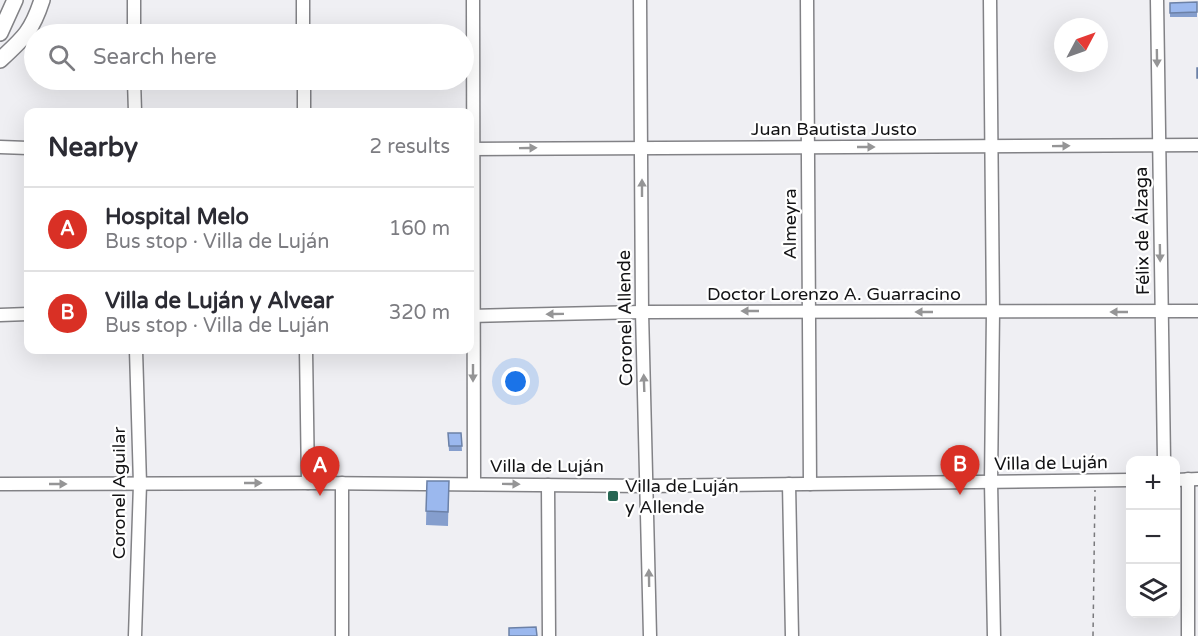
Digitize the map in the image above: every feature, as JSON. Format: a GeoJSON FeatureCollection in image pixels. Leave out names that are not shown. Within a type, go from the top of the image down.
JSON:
{"type":"FeatureCollection","features":[{"type":"Feature","properties":{"kind":"main road"},"geometry":{"type":"LineString","coordinates":[[0,33],[15,0]]}},
{"type":"Feature","properties":{"kind":"main road"},"geometry":{"type":"LineString","coordinates":[[34,24],[42,0]]}},
{"type":"Feature","properties":{"kind":"main road"},"geometry":{"type":"LineString","coordinates":[[0,60],[24,38]]}},
{"type":"Feature","properties":{"kind":"street"},"geometry":{"type":"LineString","coordinates":[[134,0],[134,24]]}},
{"type":"Feature","properties":{"kind":"street"},"geometry":{"type":"LineString","coordinates":[[303,0],[303,24]]}},
{"type":"Feature","properties":{"kind":"street"},"geometry":{"type":"LineString","coordinates":[[473,0],[473,24]]}},
{"type":"Feature","properties":{"kind":"street","name":"Coronel Allende"},"geometry":{"type":"LineString","coordinates":[[640,0],[642,312],[650,636]]}},
{"type":"Feature","properties":{"kind":"street","name":"Almeyra"},"geometry":{"type":"LineString","coordinates":[[807,0],[810,484]]}},
{"type":"Feature","properties":{"kind":"street"},"geometry":{"type":"LineString","coordinates":[[990,0],[993,312],[991,482],[994,636]]}},
{"type":"Feature","properties":{"kind":"street","name":"Félix de Álzaga"},"geometry":{"type":"LineString","coordinates":[[1157,0],[1164,456]]}},
{"type":"Feature","properties":{"kind":"street"},"geometry":{"type":"LineString","coordinates":[[134,90],[135,108]]}},
{"type":"Feature","properties":{"kind":"street"},"geometry":{"type":"LineString","coordinates":[[304,90],[304,108]]}},
{"type":"Feature","properties":{"kind":"street"},"geometry":{"type":"LineString","coordinates":[[472,90],[472,108]]}},
{"type":"Feature","properties":{"kind":"street","name":"Juan Bautista Justo"},"geometry":{"type":"LineString","coordinates":[[474,149],[1198,145]]}},
{"type":"Feature","properties":{"kind":"street"},"geometry":{"type":"LineString","coordinates":[[0,147],[24,148]]}},
{"type":"Feature","properties":{"kind":"street","name":"Doctor Lorenzo A. Guarracino"},"geometry":{"type":"LineString","coordinates":[[474,315],[809,311],[1198,311]]}},
{"type":"Feature","properties":{"kind":"street"},"geometry":{"type":"LineString","coordinates":[[0,315],[24,314]]}},
{"type":"Feature","properties":{"kind":"street","name":"Coronel Aguilar"},"geometry":{"type":"LineString","coordinates":[[135,636],[140,484],[136,354]]}},
{"type":"Feature","properties":{"kind":"street"},"geometry":{"type":"LineString","coordinates":[[306,354],[308,483]]}},
{"type":"Feature","properties":{"kind":"street"},"geometry":{"type":"LineString","coordinates":[[472,354],[474,484]]}},
{"type":"Feature","properties":{"kind":"street","name":"Villa de Luján"},"geometry":{"type":"LineString","coordinates":[[0,484],[342,483],[647,486],[1126,480]]}},
{"type":"Feature","properties":{"kind":"street"},"geometry":{"type":"LineString","coordinates":[[1187,480],[1188,636]]}},
{"type":"Feature","properties":{"kind":"street"},"geometry":{"type":"LineString","coordinates":[[342,483],[342,636]]}},
{"type":"Feature","properties":{"kind":"street"},"geometry":{"type":"LineString","coordinates":[[548,484],[549,636]]}},
{"type":"Feature","properties":{"kind":"street"},"geometry":{"type":"LineString","coordinates":[[789,484],[792,636]]}},
{"type":"Feature","properties":{"kind":"path"},"geometry":{"type":"LineString","coordinates":[[1093,636],[1095,480]]}},
{"type":"Feature","properties":{"kind":"building"},"geometry":{"type":"Polygon","coordinates":[[[1197,2],[1197,12],[1170,13],[1170,3],[1197,2]]]}},
{"type":"Feature","properties":{"kind":"building"},"geometry":{"type":"Polygon","coordinates":[[[448,433],[461,433],[462,446],[449,446],[448,433]]]}},
{"type":"Feature","properties":{"kind":"building"},"geometry":{"type":"Polygon","coordinates":[[[427,481],[449,481],[448,512],[426,511],[427,481]]]}},
{"type":"Feature","properties":{"kind":"building"},"geometry":{"type":"Polygon","coordinates":[[[536,627],[537,636],[509,636],[509,628],[536,627]]]}},
{"type":"Feature","properties":{"kind":"place","name":"Villa de Luján y Alvear"},"geometry":{"type":"Point","coordinates":[960,495]}},
{"type":"Feature","properties":{"kind":"place","name":"Hospital Melo"},"geometry":{"type":"Point","coordinates":[320,496]}},
{"type":"Feature","properties":{"kind":"place","name":"Villa de Luján y Allende"},"geometry":{"type":"Point","coordinates":[613,496]}}]}
